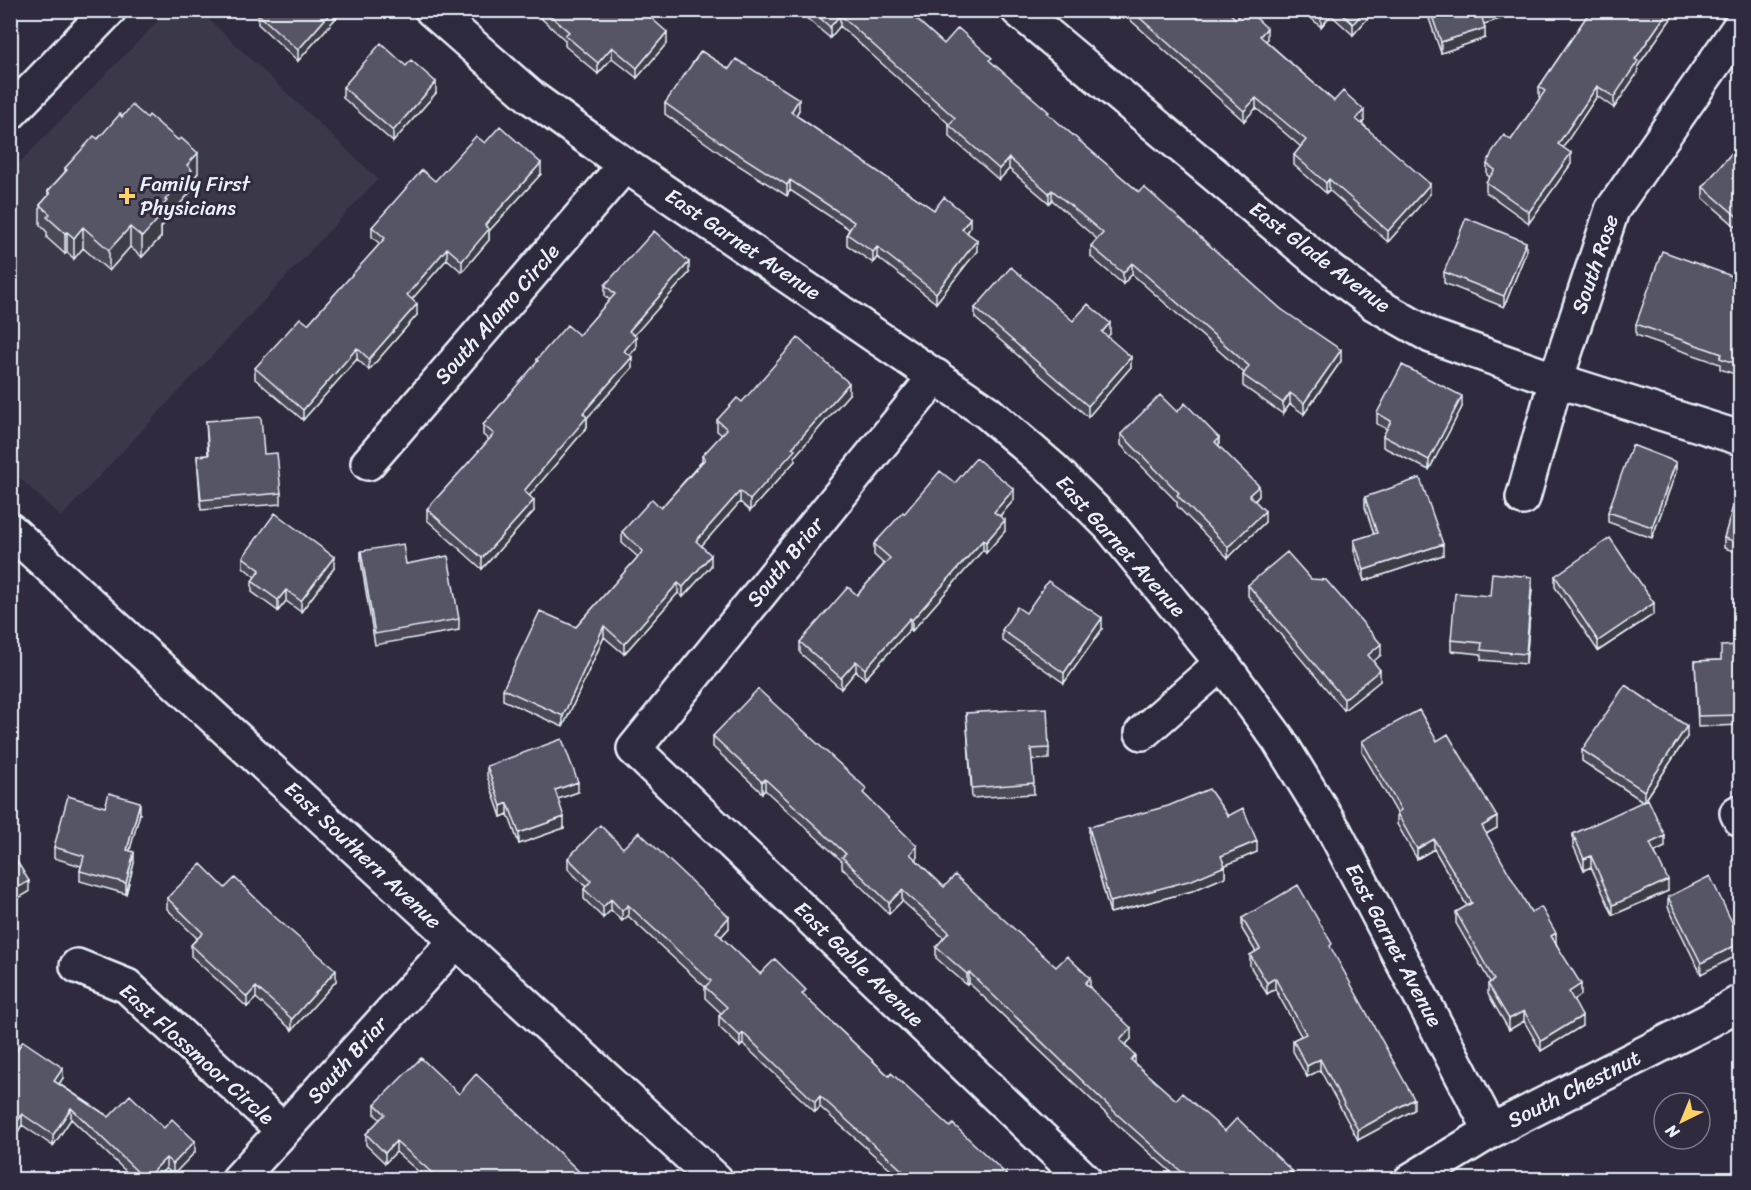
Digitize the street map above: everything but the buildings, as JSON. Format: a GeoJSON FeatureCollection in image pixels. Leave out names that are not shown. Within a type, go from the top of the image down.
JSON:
{"type":"FeatureCollection","features":[{"type":"Feature","properties":{"kind":"street"},"geometry":{"type":"LineString","coordinates":[[10,113],[109,10]]}},
{"type":"Feature","properties":{"kind":"street","name":"East Garnet Avenue"},"geometry":{"type":"LineString","coordinates":[[432,10],[531,97],[625,165],[987,412],[1053,469],[1110,526],[1222,663],[1278,739],[1335,832],[1491,1131]]}},
{"type":"Feature","properties":{"kind":"street","name":"East Glade Avenue"},"geometry":{"type":"LineString","coordinates":[[1018,10],[1317,260],[1375,304],[1431,336],[1556,380],[1740,438]]}},
{"type":"Feature","properties":{"kind":"street","name":"South Rose"},"geometry":{"type":"LineString","coordinates":[[1523,498],[1556,380],[1612,210],[1740,26]]}},
{"type":"Feature","properties":{"kind":"street","name":"South Alamo Circle"},"geometry":{"type":"LineString","coordinates":[[368,463],[625,165]]}},
{"type":"Feature","properties":{"kind":"street","name":"South Briar"},"geometry":{"type":"LineString","coordinates":[[634,749],[936,376]]}},
{"type":"Feature","properties":{"kind":"street","name":"East Southern Avenue"},"geometry":{"type":"LineString","coordinates":[[10,530],[716,1179]]}},
{"type":"Feature","properties":{"kind":"street"},"geometry":{"type":"LineString","coordinates":[[1142,733],[1222,663]]}},
{"type":"Feature","properties":{"kind":"street","name":"East Gable Avenue"},"geometry":{"type":"LineString","coordinates":[[634,749],[1085,1179]]}},
{"type":"Feature","properties":{"kind":"street","name":"South Briar"},"geometry":{"type":"LineString","coordinates":[[238,1179],[456,941]]}},
{"type":"Feature","properties":{"kind":"street","name":"East Flossmoor Circle"},"geometry":{"type":"LineString","coordinates":[[77,966],[127,986],[283,1130]]}},
{"type":"Feature","properties":{"kind":"street","name":"South Chestnut"},"geometry":{"type":"LineString","coordinates":[[1411,1179],[1491,1131],[1710,1020],[1740,1002]]}},
{"type":"Feature","properties":{"kind":"shaded area"},"geometry":{"type":"Polygon","coordinates":[[[199,10],[378,179],[61,517],[11,470],[10,172],[168,11],[199,10]]]}},
{"type":"Feature","properties":{"kind":"place","name":"Family First Physicians"},"geometry":{"type":"Point","coordinates":[127,196]}}]}
